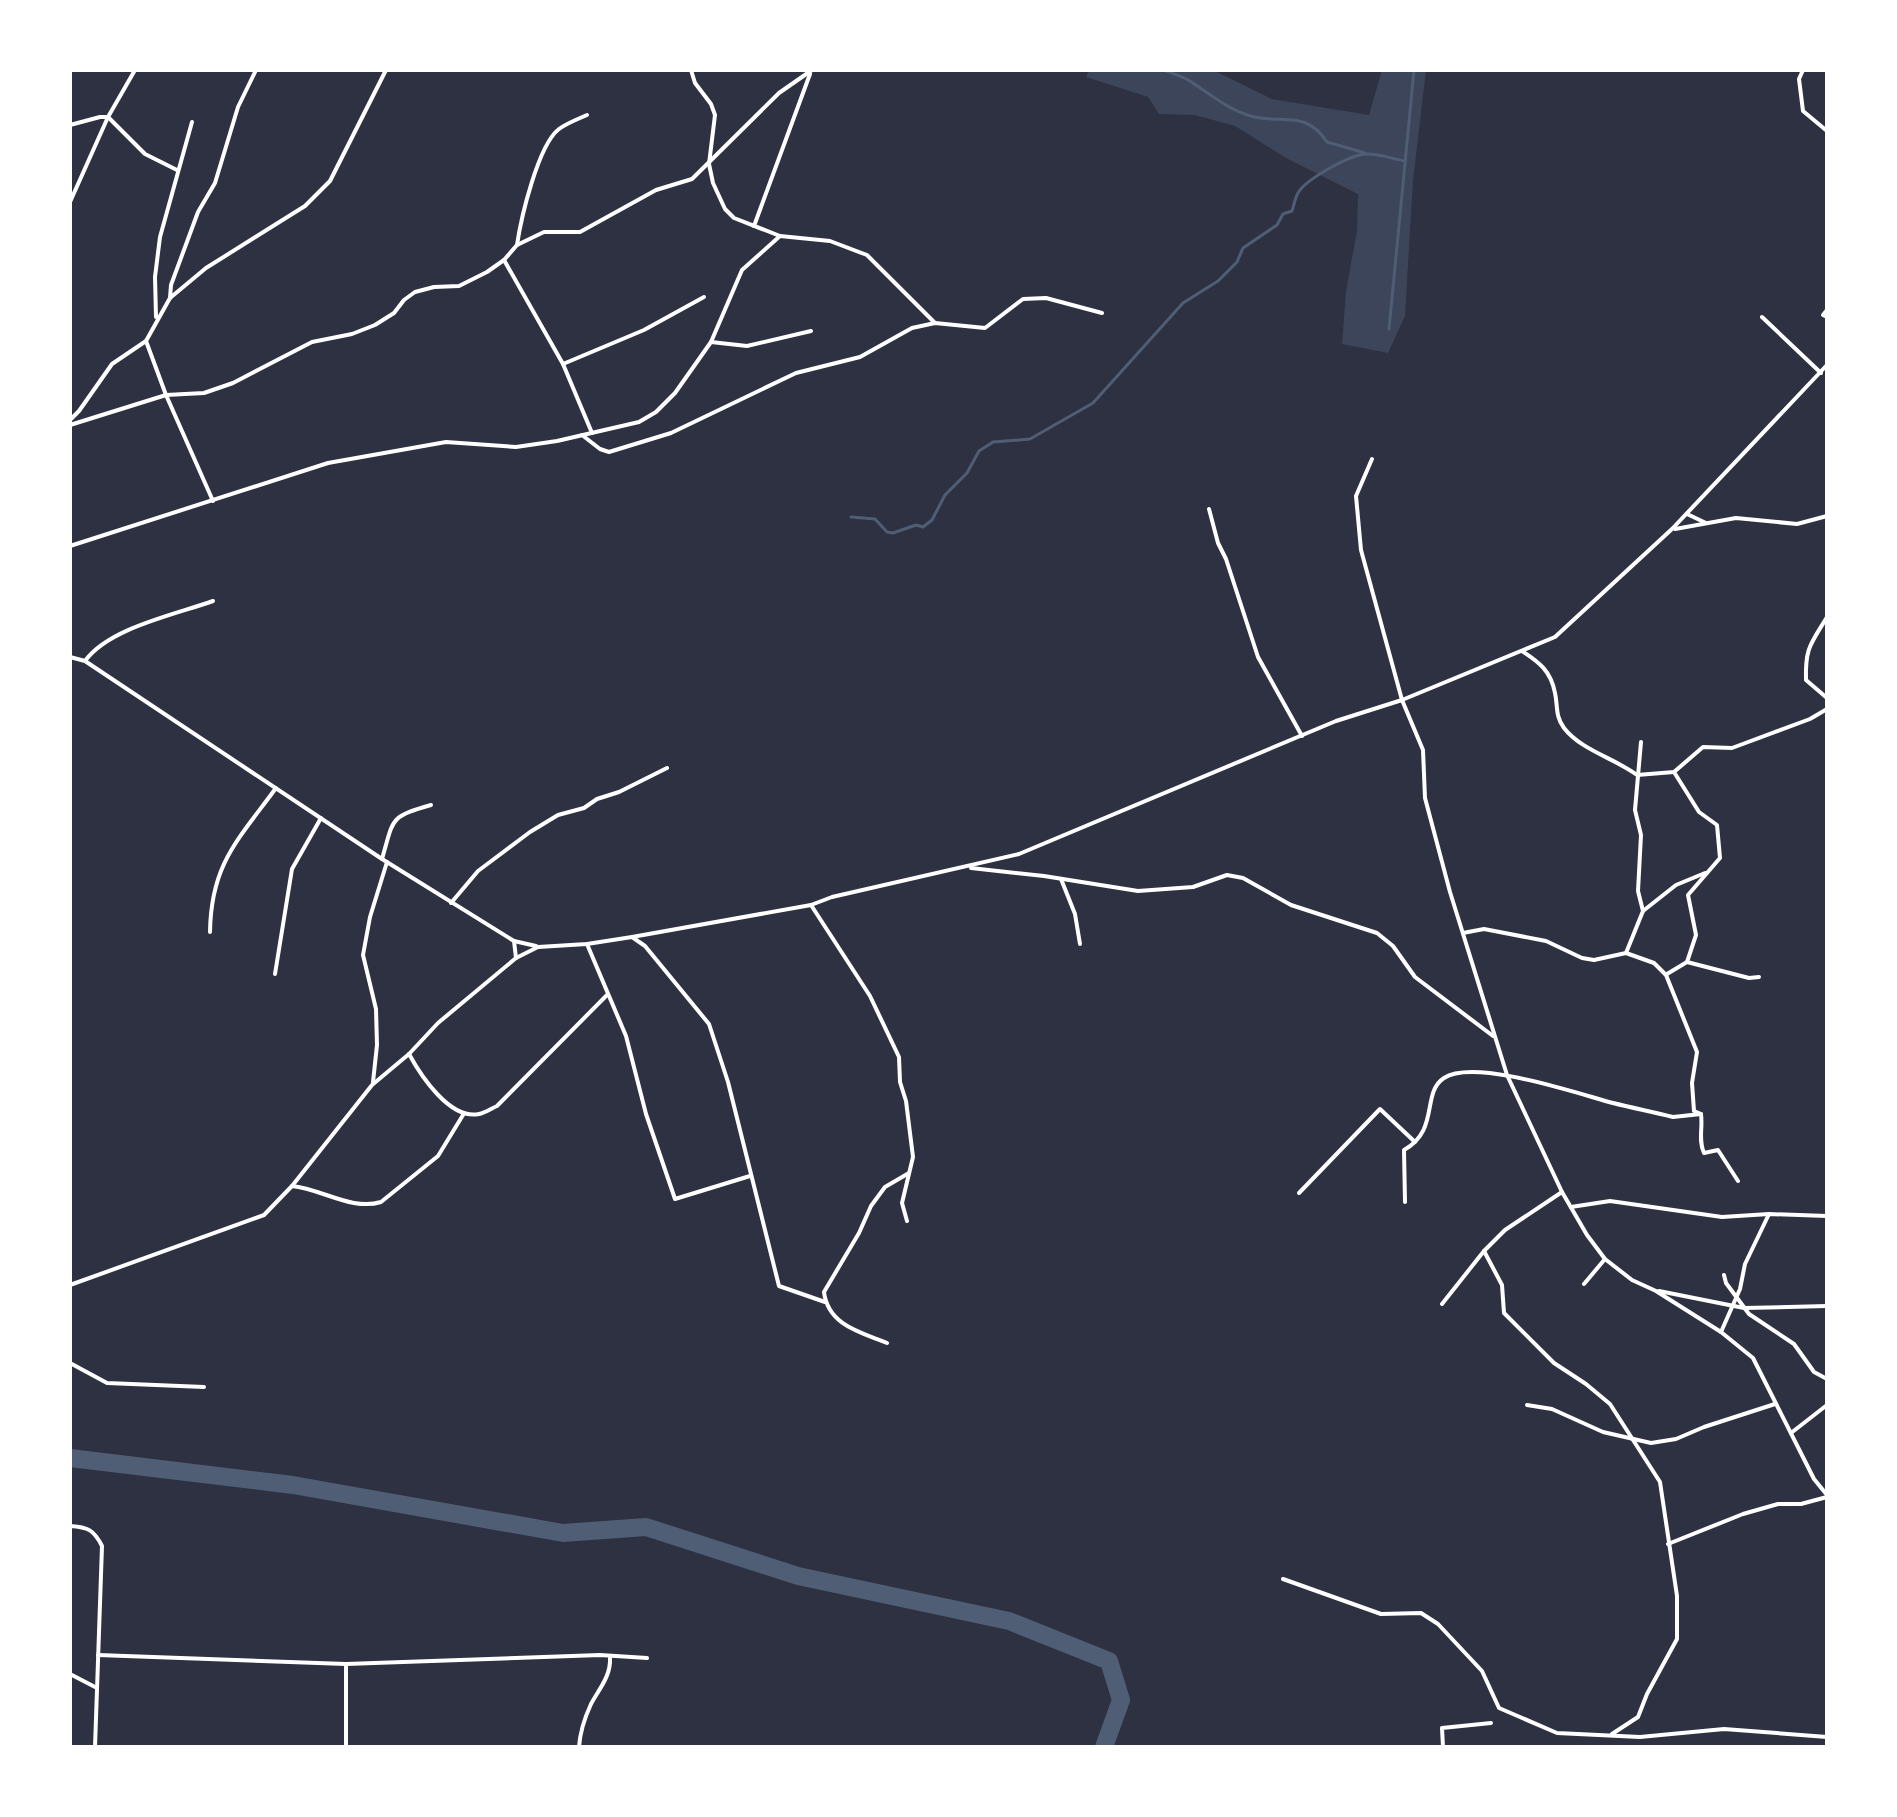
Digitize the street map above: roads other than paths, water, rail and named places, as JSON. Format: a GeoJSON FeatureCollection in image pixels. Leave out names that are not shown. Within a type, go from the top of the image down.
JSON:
{"type":"FeatureCollection","features":[{"type":"Feature","properties":{"kind":"street"},"geometry":{"type":"LineString","coordinates":[[70,202],[108,117],[135,70]]}},
{"type":"Feature","properties":{"kind":"street"},"geometry":{"type":"LineString","coordinates":[[170,298],[176,270],[198,212],[215,183],[238,107],[256,70]]}},
{"type":"Feature","properties":{"kind":"street"},"geometry":{"type":"LineString","coordinates":[[70,422],[112,364],[146,341],[170,298],[206,268],[305,206],[330,181],[386,70]]}},
{"type":"Feature","properties":{"kind":"street"},"geometry":{"type":"LineString","coordinates":[[691,70],[695,83],[711,104],[715,115],[709,164],[713,183],[725,209],[734,218],[780,236],[830,241],[867,255],[935,323]]}},
{"type":"Feature","properties":{"kind":"street"},"geometry":{"type":"LineString","coordinates":[[1803,70],[1799,79],[1803,111],[1827,131]]}},
{"type":"Feature","properties":{"kind":"street"},"geometry":{"type":"LineString","coordinates":[[70,422],[166,395],[204,393],[233,383],[312,342],[352,334],[375,325],[394,313],[415,292],[459,286],[504,260],[517,245],[544,232],[580,232],[656,190],[692,179],[779,93],[811,71]]}},
{"type":"Feature","properties":{"kind":"street"},"geometry":{"type":"LineString","coordinates":[[754,226],[811,71]]}},
{"type":"Feature","properties":{"kind":"street"},"geometry":{"type":"LineString","coordinates":[[517,245],[544,146],[559,129],[587,115]]}},
{"type":"Feature","properties":{"kind":"street"},"geometry":{"type":"LineString","coordinates":[[70,125],[108,117],[145,154],[177,170]]}},
{"type":"Feature","properties":{"kind":"street"},"geometry":{"type":"LineString","coordinates":[[156,320],[155,277],[160,237],[192,122]]}},
{"type":"Feature","properties":{"kind":"street"},"geometry":{"type":"LineString","coordinates":[[70,546],[328,463],[446,442],[516,447],[639,422],[656,412],[675,393],[711,342],[742,270],[780,236]]}},
{"type":"Feature","properties":{"kind":"street"},"geometry":{"type":"LineString","coordinates":[[504,260],[563,364],[592,433]]}},
{"type":"Feature","properties":{"kind":"street"},"geometry":{"type":"LineString","coordinates":[[563,364],[644,330],[704,297]]}},
{"type":"Feature","properties":{"kind":"street"},"geometry":{"type":"LineString","coordinates":[[582,435],[609,452],[638,444],[671,433],[796,373],[860,357],[912,328],[935,323],[985,328],[1023,299],[1046,298],[1102,313]]}},
{"type":"Feature","properties":{"kind":"street"},"geometry":{"type":"LineString","coordinates":[[1827,310],[1823,315],[1827,317]]}},
{"type":"Feature","properties":{"kind":"street"},"geometry":{"type":"LineString","coordinates":[[1762,317],[1821,373]]}},
{"type":"Feature","properties":{"kind":"street"},"geometry":{"type":"LineString","coordinates":[[711,342],[747,346],[811,331]]}},
{"type":"Feature","properties":{"kind":"street"},"geometry":{"type":"LineString","coordinates":[[146,341],[166,395],[213,501]]}},
{"type":"Feature","properties":{"kind":"street"},"geometry":{"type":"LineString","coordinates":[[70,657],[85,661],[385,860],[514,941],[538,947],[632,937],[811,905],[832,897],[1019,854],[1336,721],[1402,700],[1555,637],[1687,514],[1827,365]]}},
{"type":"Feature","properties":{"kind":"street"},"geometry":{"type":"LineString","coordinates":[[1372,459],[1356,496],[1361,550],[1402,700],[1423,750],[1425,798],[1507,1075],[1562,1192],[1605,1259],[1632,1280],[1656,1291],[1721,1332],[1753,1358],[1814,1479],[1827,1496],[1801,1504],[1778,1504],[1743,1514],[1668,1544]]}},
{"type":"Feature","properties":{"kind":"street"},"geometry":{"type":"LineString","coordinates":[[1209,509],[1258,657],[1302,736]]}},
{"type":"Feature","properties":{"kind":"street"},"geometry":{"type":"LineString","coordinates":[[1687,514],[1706,523]]}},
{"type":"Feature","properties":{"kind":"street"},"geometry":{"type":"LineString","coordinates":[[1672,529],[1736,518],[1797,524],[1827,516]]}},
{"type":"Feature","properties":{"kind":"street"},"geometry":{"type":"LineString","coordinates":[[85,661],[94,648],[115,635],[213,601]]}},
{"type":"Feature","properties":{"kind":"street"},"geometry":{"type":"LineString","coordinates":[[1827,617],[1806,652],[1806,680],[1827,698]]}},
{"type":"Feature","properties":{"kind":"street"},"geometry":{"type":"LineString","coordinates":[[1522,651],[1540,662],[1550,674],[1556,714],[1564,728],[1577,741],[1637,775],[1674,772],[1703,747],[1732,748],[1810,719],[1827,709]]}},
{"type":"Feature","properties":{"kind":"street"},"geometry":{"type":"LineString","coordinates":[[1641,742],[1635,810],[1641,835],[1638,891],[1643,911]]}},
{"type":"Feature","properties":{"kind":"street"},"geometry":{"type":"LineString","coordinates":[[451,903],[478,871],[530,832],[558,815],[584,808],[597,799],[619,792],[667,768]]}},
{"type":"Feature","properties":{"kind":"street"},"geometry":{"type":"LineString","coordinates":[[1666,975],[1687,962],[1696,935],[1688,895],[1720,858],[1717,825],[1699,812],[1674,772]]}},
{"type":"Feature","properties":{"kind":"street"},"geometry":{"type":"LineString","coordinates":[[210,932],[216,882],[229,851],[276,788]]}},
{"type":"Feature","properties":{"kind":"street"},"geometry":{"type":"LineString","coordinates":[[372,1085],[377,1045],[376,1009],[363,955],[370,917],[392,826],[400,814],[431,805]]}},
{"type":"Feature","properties":{"kind":"street"},"geometry":{"type":"LineString","coordinates":[[275,974],[292,869],[321,818]]}},
{"type":"Feature","properties":{"kind":"street"},"geometry":{"type":"LineString","coordinates":[[965,867],[1138,891],[1193,887],[1227,875],[1243,878],[1291,905],[1377,933],[1393,946],[1415,977],[1495,1037]]}},
{"type":"Feature","properties":{"kind":"street"},"geometry":{"type":"LineString","coordinates":[[1626,953],[1643,911],[1676,885],[1710,870]]}},
{"type":"Feature","properties":{"kind":"street"},"geometry":{"type":"LineString","coordinates":[[1061,879],[1075,914],[1080,944]]}},
{"type":"Feature","properties":{"kind":"street"},"geometry":{"type":"LineString","coordinates":[[811,905],[870,996],[899,1057],[900,1082],[906,1101],[913,1157],[902,1203],[907,1221]]}},
{"type":"Feature","properties":{"kind":"street"},"geometry":{"type":"LineString","coordinates":[[1463,933],[1484,929],[1546,941],[1582,958],[1594,960],[1626,953],[1654,963],[1666,975],[1697,1052],[1692,1083],[1694,1111],[1701,1114]]}},
{"type":"Feature","properties":{"kind":"street"},"geometry":{"type":"LineString","coordinates":[[632,937],[645,946],[709,1024],[728,1082],[779,1286],[825,1302]]}},
{"type":"Feature","properties":{"kind":"street"},"geometry":{"type":"LineString","coordinates":[[514,941],[516,958]]}},
{"type":"Feature","properties":{"kind":"street"},"geometry":{"type":"LineString","coordinates":[[587,944],[626,1036],[646,1114],[675,1199],[750,1176]]}},
{"type":"Feature","properties":{"kind":"street"},"geometry":{"type":"LineString","coordinates":[[70,1285],[264,1215],[292,1186],[372,1085],[409,1054],[438,1023],[516,958],[538,947]]}},
{"type":"Feature","properties":{"kind":"street"},"geometry":{"type":"LineString","coordinates":[[1687,962],[1749,978],[1759,977]]}},
{"type":"Feature","properties":{"kind":"street"},"geometry":{"type":"LineString","coordinates":[[409,1054],[422,1076],[444,1100],[464,1114],[480,1114],[497,1106],[607,995]]}},
{"type":"Feature","properties":{"kind":"street"},"geometry":{"type":"LineString","coordinates":[[1405,1202],[1404,1150],[1416,1143],[1425,1131],[1435,1091],[1442,1079],[1455,1073],[1507,1075],[1673,1117],[1701,1114]]}},
{"type":"Feature","properties":{"kind":"street"},"geometry":{"type":"LineString","coordinates":[[1299,1193],[1380,1109],[1416,1143]]}},
{"type":"Feature","properties":{"kind":"street"},"geometry":{"type":"LineString","coordinates":[[292,1186],[310,1188],[351,1203],[372,1205],[381,1202],[438,1156],[464,1114]]}},
{"type":"Feature","properties":{"kind":"street"},"geometry":{"type":"LineString","coordinates":[[1701,1114],[1700,1145],[1704,1153],[1718,1150],[1738,1181]]}},
{"type":"Feature","properties":{"kind":"street"},"geometry":{"type":"LineString","coordinates":[[887,1343],[846,1326],[834,1316],[825,1302],[824,1292],[859,1233],[871,1206],[885,1187],[909,1173]]}},
{"type":"Feature","properties":{"kind":"street"},"geometry":{"type":"LineString","coordinates":[[1442,1304],[1505,1230],[1562,1192]]}},
{"type":"Feature","properties":{"kind":"street"},"geometry":{"type":"LineString","coordinates":[[1571,1207],[1610,1201],[1722,1217],[1769,1214],[1827,1216]]}},
{"type":"Feature","properties":{"kind":"street"},"geometry":{"type":"LineString","coordinates":[[1721,1332],[1737,1297],[1745,1264],[1769,1214]]}},
{"type":"Feature","properties":{"kind":"street"},"geometry":{"type":"LineString","coordinates":[[1484,1251],[1502,1285],[1504,1313],[1554,1363],[1610,1404],[1660,1482],[1677,1596],[1677,1639],[1638,1717],[1610,1736]]}},
{"type":"Feature","properties":{"kind":"street"},"geometry":{"type":"LineString","coordinates":[[1584,1284],[1605,1259]]}},
{"type":"Feature","properties":{"kind":"street"},"geometry":{"type":"LineString","coordinates":[[1724,1275],[1726,1283],[1744,1308],[1763,1325],[1794,1344],[1814,1372],[1826,1381]]}},
{"type":"Feature","properties":{"kind":"street"},"geometry":{"type":"LineString","coordinates":[[1656,1291],[1675,1292],[1744,1308],[1827,1306]]}},
{"type":"Feature","properties":{"kind":"street"},"geometry":{"type":"LineString","coordinates":[[70,1363],[107,1383],[204,1387]]}},
{"type":"Feature","properties":{"kind":"street"},"geometry":{"type":"LineString","coordinates":[[1527,1405],[1552,1409],[1603,1432],[1651,1443],[1676,1439],[1775,1404]]}},
{"type":"Feature","properties":{"kind":"street"},"geometry":{"type":"LineString","coordinates":[[1791,1433],[1827,1405]]}},
{"type":"Feature","properties":{"kind":"street"},"geometry":{"type":"LineString","coordinates":[[70,1526],[84,1527],[94,1532],[102,1546],[95,1747]]}},
{"type":"Feature","properties":{"kind":"street"},"geometry":{"type":"LineString","coordinates":[[1283,1579],[1381,1614],[1421,1613],[1438,1624],[1482,1671],[1499,1708],[1557,1733],[1671,1736],[1724,1729],[1827,1737]]}},
{"type":"Feature","properties":{"kind":"street"},"geometry":{"type":"LineString","coordinates":[[98,1655],[346,1664],[600,1655],[647,1658]]}},
{"type":"Feature","properties":{"kind":"street"},"geometry":{"type":"LineString","coordinates":[[579,1747],[590,1705],[607,1676],[610,1658]]}},
{"type":"Feature","properties":{"kind":"street"},"geometry":{"type":"LineString","coordinates":[[346,1664],[346,1747]]}},
{"type":"Feature","properties":{"kind":"street"},"geometry":{"type":"LineString","coordinates":[[70,1674],[97,1688]]}},
{"type":"Feature","properties":{"kind":"street"},"geometry":{"type":"LineString","coordinates":[[1443,1747],[1442,1728],[1491,1723]]}},
{"type":"Feature","properties":{"kind":"waterway"},"geometry":{"type":"LineString","coordinates":[[1164,70],[1186,79],[1242,113],[1305,123],[1327,142],[1365,153]]}},
{"type":"Feature","properties":{"kind":"waterway"},"geometry":{"type":"LineString","coordinates":[[1389,329],[1414,70]]}},
{"type":"Feature","properties":{"kind":"waterway"},"geometry":{"type":"LineString","coordinates":[[851,517],[875,519],[887,532],[893,533],[916,525],[923,527],[932,520],[945,495],[967,473],[979,451],[993,442],[1030,439],[1093,403],[1183,303],[1218,281],[1237,262],[1243,248],[1277,225],[1283,214],[1292,211],[1298,193],[1310,181],[1360,155],[1405,161]]}},
{"type":"Feature","properties":{"kind":"waterway"},"geometry":{"type":"LineString","coordinates":[[70,1458],[293,1485],[563,1533],[646,1527],[798,1576],[1009,1621],[1109,1661],[1121,1700],[1104,1747]]}}]}
